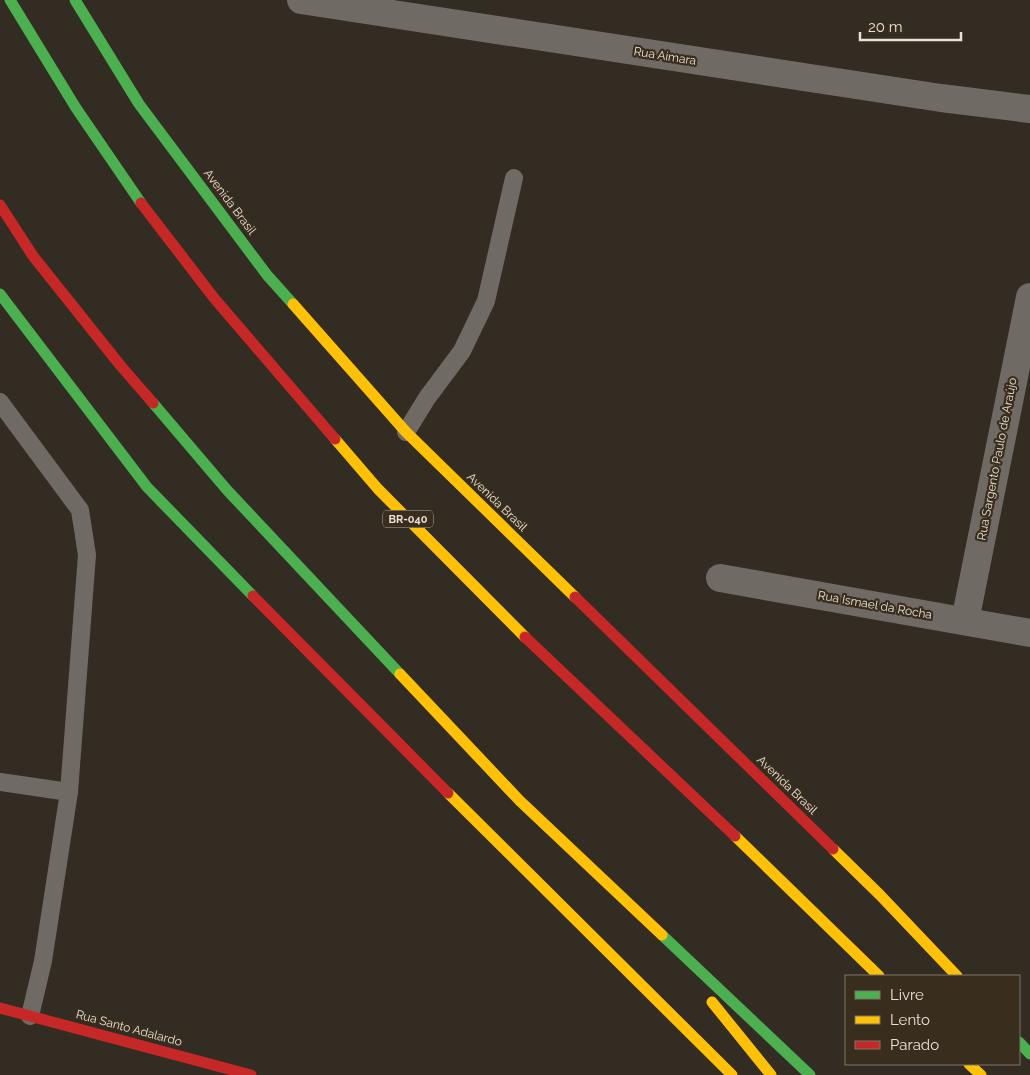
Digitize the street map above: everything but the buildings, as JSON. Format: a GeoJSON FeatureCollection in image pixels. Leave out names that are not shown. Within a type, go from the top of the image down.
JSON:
{"type":"FeatureCollection","features":[{"type":"Feature","properties":{"kind":"highway","name":"BR-040"},"geometry":{"type":"LineString","coordinates":[[10,0],[76,108],[145,209],[214,298],[378,489],[552,664],[878,975]]}},
{"type":"Feature","properties":{"kind":"highway","name":"Avenida Brasil"},"geometry":{"type":"LineString","coordinates":[[75,0],[139,104],[267,274],[406,432],[880,895],[956,975]]}},
{"type":"Feature","properties":{"kind":"highway"},"geometry":{"type":"LineString","coordinates":[[0,205],[33,256],[120,366],[227,490],[520,801],[810,1075]]}},
{"type":"Feature","properties":{"kind":"highway"},"geometry":{"type":"LineString","coordinates":[[1,298],[147,487],[370,716],[732,1075]]}},
{"type":"Feature","properties":{"kind":"highway"},"geometry":{"type":"LineString","coordinates":[[647,921],[771,1075]]}},
{"type":"Feature","properties":{"kind":"highway","name":"Rua Santo Adalardo"},"geometry":{"type":"LineString","coordinates":[[0,1008],[251,1075]]}},
{"type":"Feature","properties":{"kind":"highway"},"geometry":{"type":"LineString","coordinates":[[1020,1043],[1030,1054]]}},
{"type":"Feature","properties":{"kind":"highway"},"geometry":{"type":"LineString","coordinates":[[707,1050],[712,1075]]}},
{"type":"Feature","properties":{"kind":"highway"},"geometry":{"type":"LineString","coordinates":[[970,1065],[981,1075]]}},
{"type":"Feature","properties":{"kind":"street","name":"Rua Aimara"},"geometry":{"type":"LineString","coordinates":[[301,0],[941,98],[1030,109]]}},
{"type":"Feature","properties":{"kind":"street","name":"Rua Sargento Paulo de Araújo"},"geometry":{"type":"LineString","coordinates":[[965,621],[1030,297]]}},
{"type":"Feature","properties":{"kind":"street","name":"Rua Ismael da Rocha"},"geometry":{"type":"LineString","coordinates":[[720,578],[1030,633]]}},
{"type":"Feature","properties":{"kind":"lane"},"geometry":{"type":"LineString","coordinates":[[406,432],[427,398],[462,351],[486,300],[514,178]]}},
{"type":"Feature","properties":{"kind":"lane"},"geometry":{"type":"LineString","coordinates":[[0,402],[80,510],[87,555],[69,792],[43,961],[30,1016]]}},
{"type":"Feature","properties":{"kind":"lane"},"geometry":{"type":"LineString","coordinates":[[0,782],[69,792]]}},
{"type":"Feature","properties":{"kind":"traffic: fast"},"geometry":{"type":"LineString","coordinates":[[10,0],[76,108],[141,203]]}},
{"type":"Feature","properties":{"kind":"traffic: fast"},"geometry":{"type":"LineString","coordinates":[[75,0],[139,104],[267,275],[293,304]]}},
{"type":"Feature","properties":{"kind":"traffic: fast"},"geometry":{"type":"LineString","coordinates":[[0,294],[147,487],[253,596]]}},
{"type":"Feature","properties":{"kind":"traffic: fast"},"geometry":{"type":"LineString","coordinates":[[153,403],[227,490],[400,674]]}},
{"type":"Feature","properties":{"kind":"traffic: fast"},"geometry":{"type":"LineString","coordinates":[[662,935],[810,1075]]}},
{"type":"Feature","properties":{"kind":"traffic: fast"},"geometry":{"type":"LineString","coordinates":[[1020,1043],[1030,1054]]}},
{"type":"Feature","properties":{"kind":"traffic: slow"},"geometry":{"type":"LineString","coordinates":[[293,304],[406,432],[575,597]]}},
{"type":"Feature","properties":{"kind":"traffic: slow"},"geometry":{"type":"LineString","coordinates":[[335,439],[378,489],[525,637]]}},
{"type":"Feature","properties":{"kind":"traffic: slow"},"geometry":{"type":"LineString","coordinates":[[400,674],[520,801],[662,935]]}},
{"type":"Feature","properties":{"kind":"traffic: slow"},"geometry":{"type":"LineString","coordinates":[[448,793],[732,1075]]}},
{"type":"Feature","properties":{"kind":"traffic: slow"},"geometry":{"type":"LineString","coordinates":[[735,836],[878,975]]}},
{"type":"Feature","properties":{"kind":"traffic: slow"},"geometry":{"type":"LineString","coordinates":[[833,849],[956,975]]}},
{"type":"Feature","properties":{"kind":"traffic: slow"},"geometry":{"type":"LineString","coordinates":[[712,1002],[771,1075]]}},
{"type":"Feature","properties":{"kind":"traffic: slow"},"geometry":{"type":"LineString","coordinates":[[970,1065],[981,1075]]}},
{"type":"Feature","properties":{"kind":"traffic: jam"},"geometry":{"type":"LineString","coordinates":[[141,203],[214,298],[335,439]]}},
{"type":"Feature","properties":{"kind":"traffic: jam"},"geometry":{"type":"LineString","coordinates":[[0,205],[33,256],[120,365],[153,403]]}},
{"type":"Feature","properties":{"kind":"traffic: jam"},"geometry":{"type":"LineString","coordinates":[[253,596],[448,793]]}},
{"type":"Feature","properties":{"kind":"traffic: jam"},"geometry":{"type":"LineString","coordinates":[[575,597],[833,849]]}},
{"type":"Feature","properties":{"kind":"traffic: jam"},"geometry":{"type":"LineString","coordinates":[[525,637],[735,836]]}},
{"type":"Feature","properties":{"kind":"traffic: jam"},"geometry":{"type":"LineString","coordinates":[[0,1008],[251,1075]]}}]}
